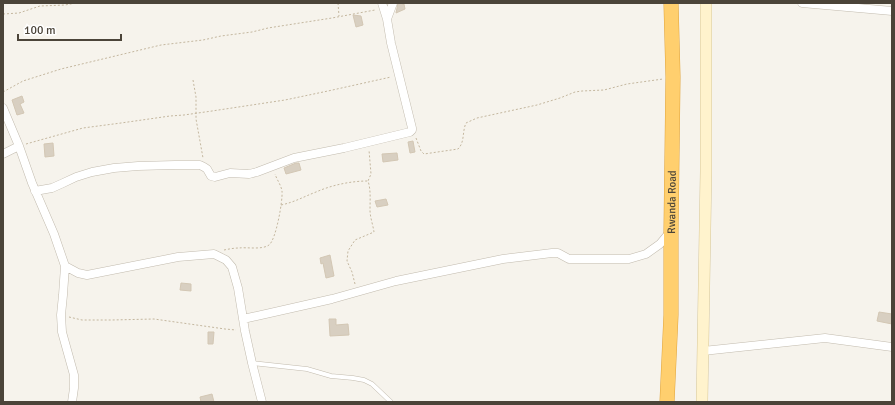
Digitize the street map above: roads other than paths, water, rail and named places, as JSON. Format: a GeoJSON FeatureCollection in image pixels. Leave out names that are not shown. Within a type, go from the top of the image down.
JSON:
{"type":"FeatureCollection","features":[{"type":"Feature","properties":{"kind":"highway","name":"Rwanda Road"},"geometry":{"type":"LineString","coordinates":[[667,402],[671,315],[673,77],[671,3]]}},
{"type":"Feature","properties":{"kind":"street"},"geometry":{"type":"LineString","coordinates":[[387,19],[393,3]]}},
{"type":"Feature","properties":{"kind":"street"},"geometry":{"type":"LineString","coordinates":[[702,402],[706,171],[706,3]]}},
{"type":"Feature","properties":{"kind":"street"},"geometry":{"type":"LineString","coordinates":[[802,3],[892,11]]}},
{"type":"Feature","properties":{"kind":"street"},"geometry":{"type":"LineString","coordinates":[[35,191],[52,188],[76,177],[92,172],[138,166],[193,165],[204,167],[211,176],[215,178],[230,173],[249,174],[294,158],[407,133],[412,130],[412,128],[383,6]]}},
{"type":"Feature","properties":{"kind":"street"},"geometry":{"type":"LineString","coordinates":[[3,108],[19,146],[35,191],[54,234],[65,266],[64,295],[61,315],[62,332],[74,375],[72,402]]}},
{"type":"Feature","properties":{"kind":"street"},"geometry":{"type":"LineString","coordinates":[[3,154],[19,146]]}},
{"type":"Feature","properties":{"kind":"street"},"geometry":{"type":"LineString","coordinates":[[243,318],[324,301],[396,281],[472,265],[528,256],[558,253],[570,259],[629,259],[646,254],[660,244],[671,231]]}},
{"type":"Feature","properties":{"kind":"street"},"geometry":{"type":"LineString","coordinates":[[65,266],[78,273],[87,275],[178,256],[214,254],[226,260],[232,267],[238,288],[245,330],[262,402]]}},
{"type":"Feature","properties":{"kind":"street"},"geometry":{"type":"LineString","coordinates":[[703,351],[825,338],[892,347]]}},
{"type":"Feature","properties":{"kind":"lane"},"geometry":{"type":"LineString","coordinates":[[252,363],[307,368],[331,376],[364,380],[372,384],[391,402]]}}]}
